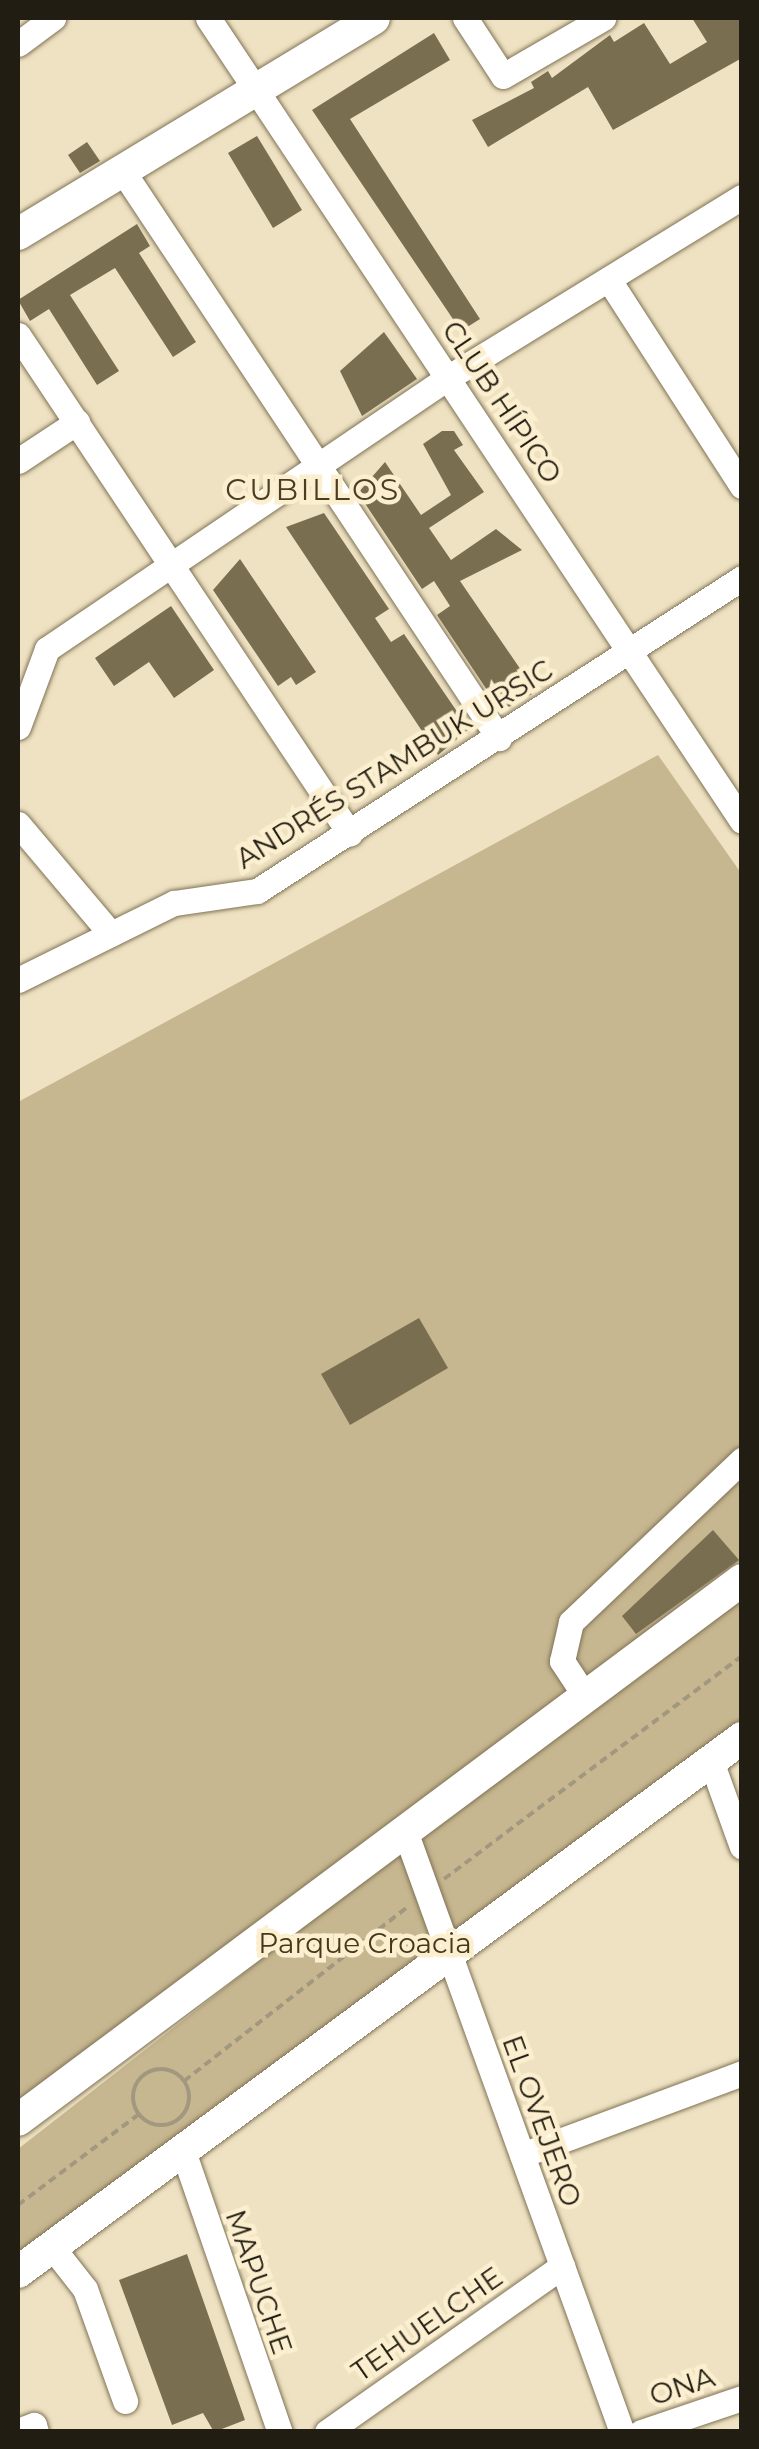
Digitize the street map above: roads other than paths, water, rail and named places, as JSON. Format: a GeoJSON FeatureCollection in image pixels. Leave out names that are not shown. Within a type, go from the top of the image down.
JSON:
{"type":"FeatureCollection","features":[{"type":"Feature","properties":{"kind":"main road"},"geometry":{"type":"LineString","coordinates":[[18,234],[374,18]]}},
{"type":"Feature","properties":{"kind":"main road"},"geometry":{"type":"LineString","coordinates":[[18,2120],[742,1580]]}},
{"type":"Feature","properties":{"kind":"main road"},"geometry":{"type":"LineString","coordinates":[[18,2272],[742,1738]]}},
{"type":"Feature","properties":{"kind":"street"},"geometry":{"type":"LineString","coordinates":[[18,44],[54,18]]}},
{"type":"Feature","properties":{"kind":"street","name":"CLUB HÍPICO"},"geometry":{"type":"LineString","coordinates":[[208,18],[740,814]]}},
{"type":"Feature","properties":{"kind":"street"},"geometry":{"type":"LineString","coordinates":[[465,18],[503,76],[603,18]]}},
{"type":"Feature","properties":{"kind":"street"},"geometry":{"type":"LineString","coordinates":[[122,170],[499,738]]}},
{"type":"Feature","properties":{"kind":"street"},"geometry":{"type":"LineString","coordinates":[[18,727],[47,650],[169,560],[449,377],[742,196]]}},
{"type":"Feature","properties":{"kind":"street"},"geometry":{"type":"LineString","coordinates":[[609,280],[742,486]]}},
{"type":"Feature","properties":{"kind":"street"},"geometry":{"type":"LineString","coordinates":[[18,335],[350,834]]}},
{"type":"Feature","properties":{"kind":"street"},"geometry":{"type":"LineString","coordinates":[[18,461],[77,422]]}},
{"type":"Feature","properties":{"kind":"street","name":"ANDRÉS STAMBUK URSIC"},"geometry":{"type":"LineString","coordinates":[[18,980],[174,903],[257,891],[742,578]]}},
{"type":"Feature","properties":{"kind":"street"},"geometry":{"type":"LineString","coordinates":[[18,824],[111,934]]}},
{"type":"Feature","properties":{"kind":"street"},"geometry":{"type":"LineString","coordinates":[[586,1696],[562,1662],[571,1622],[742,1460]]}},
{"type":"Feature","properties":{"kind":"street"},"geometry":{"type":"LineString","coordinates":[[711,1761],[742,1847]]}},
{"type":"Feature","properties":{"kind":"street","name":"EL OVEJERO"},"geometry":{"type":"LineString","coordinates":[[405,1831],[622,2432]]}},
{"type":"Feature","properties":{"kind":"street"},"geometry":{"type":"LineString","coordinates":[[522,2156],[742,2072]]}},
{"type":"Feature","properties":{"kind":"street","name":"MAPUCHE"},"geometry":{"type":"LineString","coordinates":[[182,2151],[280,2432]]}},
{"type":"Feature","properties":{"kind":"street"},"geometry":{"type":"LineString","coordinates":[[52,2246],[85,2290],[125,2402]]}},
{"type":"Feature","properties":{"kind":"street","name":"TEHUELCHE"},"geometry":{"type":"LineString","coordinates":[[327,2432],[562,2266]]}},
{"type":"Feature","properties":{"kind":"street","name":"ONA"},"geometry":{"type":"LineString","coordinates":[[640,2432],[742,2398]]}},
{"type":"Feature","properties":{"kind":"street"},"geometry":{"type":"LineString","coordinates":[[18,2431],[34,2425],[36,2432]]}},
{"type":"Feature","properties":{"kind":"district","name":"CUBILLOS"},"geometry":{"type":"Point","coordinates":[313,490]}},
{"type":"Feature","properties":{"kind":"park label","name":"Parque Croacia"},"geometry":{"type":"Point","coordinates":[365,1943]}}]}
